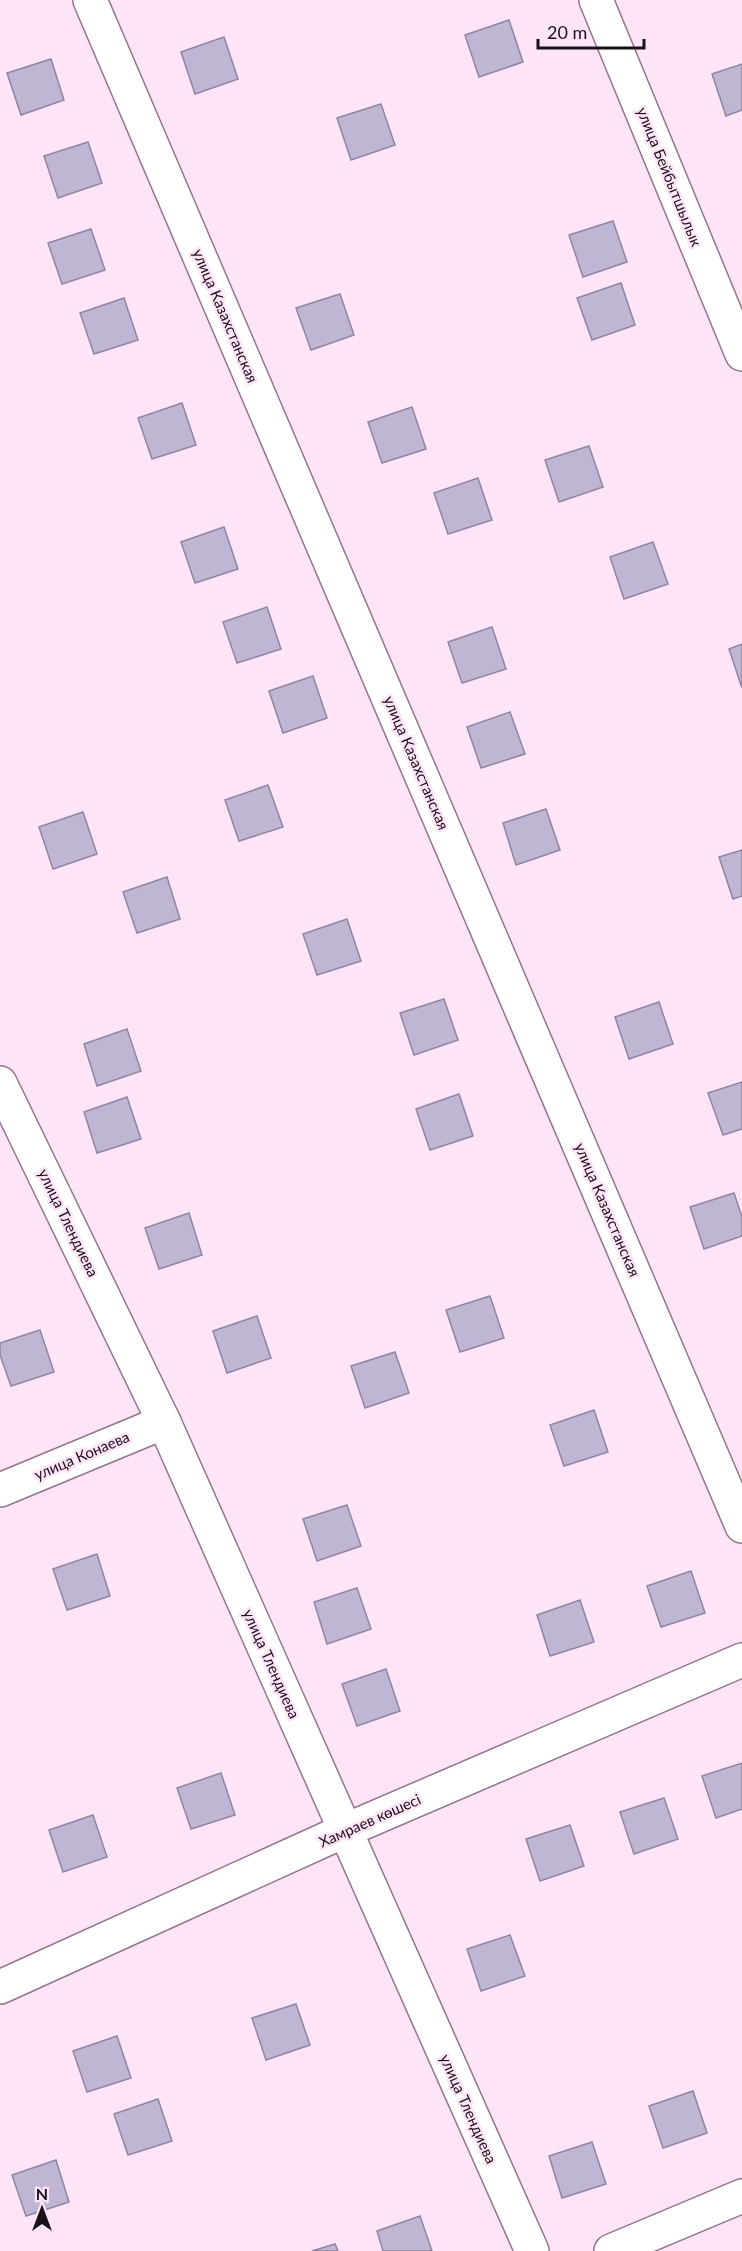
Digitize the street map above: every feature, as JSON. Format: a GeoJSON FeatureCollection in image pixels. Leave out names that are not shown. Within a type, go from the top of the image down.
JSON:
{"type":"FeatureCollection","features":[{"type":"Feature","properties":{"kind":"street","name":"улица Казахстанская"},"geometry":{"type":"LineString","coordinates":[[90,0],[742,1526]]}},
{"type":"Feature","properties":{"kind":"street","name":"улица Бейбытшылык"},"geometry":{"type":"LineString","coordinates":[[596,0],[742,354]]}},
{"type":"Feature","properties":{"kind":"street","name":"улица Тлендиева"},"geometry":{"type":"LineString","coordinates":[[0,1083],[164,1422],[532,2251]]}},
{"type":"Feature","properties":{"kind":"street","name":"улица Конаева"},"geometry":{"type":"LineString","coordinates":[[0,1490],[164,1422]]}},
{"type":"Feature","properties":{"kind":"street","name":"Хамраев көшесі"},"geometry":{"type":"LineString","coordinates":[[0,1988],[344,1831],[742,1660]]}},
{"type":"Feature","properties":{"kind":"street"},"geometry":{"type":"LineString","coordinates":[[611,2251],[742,2196]]}},
{"type":"Feature","properties":{"kind":"building"},"geometry":{"type":"Polygon","coordinates":[[[509,20],[523,62],[479,77],[465,35],[509,20]]]}},
{"type":"Feature","properties":{"kind":"building"},"geometry":{"type":"Polygon","coordinates":[[[224,37],[238,79],[195,94],[181,52],[224,37]]]}},
{"type":"Feature","properties":{"kind":"building"},"geometry":{"type":"Polygon","coordinates":[[[51,59],[64,100],[21,115],[7,73],[51,59]]]}},
{"type":"Feature","properties":{"kind":"building"},"geometry":{"type":"Polygon","coordinates":[[[742,64],[742,110],[726,116],[712,74],[742,64]]]}},
{"type":"Feature","properties":{"kind":"building"},"geometry":{"type":"Polygon","coordinates":[[[381,104],[395,145],[351,160],[337,118],[381,104]]]}},
{"type":"Feature","properties":{"kind":"building"},"geometry":{"type":"Polygon","coordinates":[[[88,142],[102,183],[58,198],[44,156],[88,142]]]}},
{"type":"Feature","properties":{"kind":"building"},"geometry":{"type":"Polygon","coordinates":[[[613,221],[627,262],[583,277],[569,235],[613,221]]]}},
{"type":"Feature","properties":{"kind":"building"},"geometry":{"type":"Polygon","coordinates":[[[91,229],[105,270],[62,284],[48,243],[91,229]]]}},
{"type":"Feature","properties":{"kind":"building"},"geometry":{"type":"Polygon","coordinates":[[[621,283],[635,325],[592,340],[577,298],[621,283]]]}},
{"type":"Feature","properties":{"kind":"building"},"geometry":{"type":"Polygon","coordinates":[[[340,294],[354,335],[311,350],[296,308],[340,294]]]}},
{"type":"Feature","properties":{"kind":"building"},"geometry":{"type":"Polygon","coordinates":[[[124,298],[138,340],[94,354],[80,313],[124,298]]]}},
{"type":"Feature","properties":{"kind":"building"},"geometry":{"type":"Polygon","coordinates":[[[182,403],[196,445],[152,459],[138,418],[182,403]]]}},
{"type":"Feature","properties":{"kind":"building"},"geometry":{"type":"Polygon","coordinates":[[[412,407],[426,449],[382,463],[368,422],[412,407]]]}},
{"type":"Feature","properties":{"kind":"building"},"geometry":{"type":"Polygon","coordinates":[[[589,446],[603,487],[559,502],[545,460],[589,446]]]}},
{"type":"Feature","properties":{"kind":"building"},"geometry":{"type":"Polygon","coordinates":[[[478,478],[492,520],[448,534],[434,493],[478,478]]]}},
{"type":"Feature","properties":{"kind":"building"},"geometry":{"type":"Polygon","coordinates":[[[224,527],[238,569],[195,583],[181,542],[224,527]]]}},
{"type":"Feature","properties":{"kind":"building"},"geometry":{"type":"Polygon","coordinates":[[[653,542],[668,584],[624,599],[610,557],[653,542]]]}},
{"type":"Feature","properties":{"kind":"building"},"geometry":{"type":"Polygon","coordinates":[[[267,607],[281,649],[237,663],[223,622],[267,607]]]}},
{"type":"Feature","properties":{"kind":"building"},"geometry":{"type":"Polygon","coordinates":[[[492,627],[506,669],[462,683],[448,642],[492,627]]]}},
{"type":"Feature","properties":{"kind":"building"},"geometry":{"type":"Polygon","coordinates":[[[742,644],[742,688],[729,649],[742,644]]]}},
{"type":"Feature","properties":{"kind":"building"},"geometry":{"type":"Polygon","coordinates":[[[313,676],[327,718],[283,733],[269,691],[313,676]]]}},
{"type":"Feature","properties":{"kind":"building"},"geometry":{"type":"Polygon","coordinates":[[[510,712],[525,754],[481,768],[467,727],[510,712]]]}},
{"type":"Feature","properties":{"kind":"building"},"geometry":{"type":"Polygon","coordinates":[[[268,785],[283,827],[239,841],[225,800],[268,785]]]}},
{"type":"Feature","properties":{"kind":"building"},"geometry":{"type":"Polygon","coordinates":[[[546,809],[560,850],[516,865],[503,823],[546,809]]]}},
{"type":"Feature","properties":{"kind":"building"},"geometry":{"type":"Polygon","coordinates":[[[83,812],[97,854],[53,869],[39,827],[83,812]]]}},
{"type":"Feature","properties":{"kind":"building"},"geometry":{"type":"Polygon","coordinates":[[[742,850],[742,896],[733,899],[719,857],[742,850]]]}},
{"type":"Feature","properties":{"kind":"building"},"geometry":{"type":"Polygon","coordinates":[[[167,877],[180,919],[137,933],[123,892],[167,877]]]}},
{"type":"Feature","properties":{"kind":"building"},"geometry":{"type":"Polygon","coordinates":[[[347,919],[361,961],[317,975],[303,934],[347,919]]]}},
{"type":"Feature","properties":{"kind":"building"},"geometry":{"type":"Polygon","coordinates":[[[444,999],[458,1040],[414,1055],[400,1013],[444,999]]]}},
{"type":"Feature","properties":{"kind":"building"},"geometry":{"type":"Polygon","coordinates":[[[659,1002],[673,1044],[629,1059],[615,1017],[659,1002]]]}},
{"type":"Feature","properties":{"kind":"building"},"geometry":{"type":"Polygon","coordinates":[[[127,1029],[141,1071],[97,1086],[84,1044],[127,1029]]]}},
{"type":"Feature","properties":{"kind":"building"},"geometry":{"type":"Polygon","coordinates":[[[742,1082],[742,1129],[723,1135],[708,1093],[742,1082]]]}},
{"type":"Feature","properties":{"kind":"building"},"geometry":{"type":"Polygon","coordinates":[[[459,1094],[473,1136],[430,1150],[416,1109],[459,1094]]]}},
{"type":"Feature","properties":{"kind":"building"},"geometry":{"type":"Polygon","coordinates":[[[127,1097],[141,1139],[97,1153],[84,1112],[127,1097]]]}},
{"type":"Feature","properties":{"kind":"building"},"geometry":{"type":"Polygon","coordinates":[[[734,1193],[742,1217],[742,1236],[704,1249],[690,1207],[734,1193]]]}},
{"type":"Feature","properties":{"kind":"building"},"geometry":{"type":"Polygon","coordinates":[[[189,1213],[202,1255],[159,1269],[145,1228],[189,1213]]]}},
{"type":"Feature","properties":{"kind":"building"},"geometry":{"type":"Polygon","coordinates":[[[490,1296],[504,1338],[460,1352],[446,1310],[490,1296]]]}},
{"type":"Feature","properties":{"kind":"building"},"geometry":{"type":"Polygon","coordinates":[[[257,1316],[271,1358],[227,1373],[213,1331],[257,1316]]]}},
{"type":"Feature","properties":{"kind":"building"},"geometry":{"type":"Polygon","coordinates":[[[40,1330],[54,1372],[11,1386],[0,1355],[0,1343],[40,1330]]]}},
{"type":"Feature","properties":{"kind":"building"},"geometry":{"type":"Polygon","coordinates":[[[395,1352],[409,1393],[365,1408],[351,1366],[395,1352]]]}},
{"type":"Feature","properties":{"kind":"building"},"geometry":{"type":"Polygon","coordinates":[[[594,1410],[608,1452],[564,1466],[550,1425],[594,1410]]]}},
{"type":"Feature","properties":{"kind":"building"},"geometry":{"type":"Polygon","coordinates":[[[347,1505],[361,1546],[317,1561],[303,1519],[347,1505]]]}},
{"type":"Feature","properties":{"kind":"building"},"geometry":{"type":"Polygon","coordinates":[[[97,1554],[110,1596],[67,1610],[53,1569],[97,1554]]]}},
{"type":"Feature","properties":{"kind":"building"},"geometry":{"type":"Polygon","coordinates":[[[691,1571],[705,1613],[661,1627],[647,1586],[691,1571]]]}},
{"type":"Feature","properties":{"kind":"building"},"geometry":{"type":"Polygon","coordinates":[[[357,1588],[371,1629],[327,1644],[314,1602],[357,1588]]]}},
{"type":"Feature","properties":{"kind":"building"},"geometry":{"type":"Polygon","coordinates":[[[580,1600],[594,1642],[550,1656],[537,1615],[580,1600]]]}},
{"type":"Feature","properties":{"kind":"building"},"geometry":{"type":"Polygon","coordinates":[[[386,1669],[400,1711],[357,1726],[342,1684],[386,1669]]]}},
{"type":"Feature","properties":{"kind":"building"},"geometry":{"type":"Polygon","coordinates":[[[742,1763],[742,1809],[716,1818],[702,1776],[742,1763]]]}},
{"type":"Feature","properties":{"kind":"building"},"geometry":{"type":"Polygon","coordinates":[[[221,1773],[235,1815],[191,1829],[177,1788],[221,1773]]]}},
{"type":"Feature","properties":{"kind":"building"},"geometry":{"type":"Polygon","coordinates":[[[664,1798],[678,1839],[634,1854],[620,1812],[664,1798]]]}},
{"type":"Feature","properties":{"kind":"building"},"geometry":{"type":"Polygon","coordinates":[[[93,1815],[107,1857],[63,1872],[49,1830],[93,1815]]]}},
{"type":"Feature","properties":{"kind":"building"},"geometry":{"type":"Polygon","coordinates":[[[570,1825],[584,1866],[540,1881],[526,1839],[570,1825]]]}},
{"type":"Feature","properties":{"kind":"building"},"geometry":{"type":"Polygon","coordinates":[[[510,1935],[525,1976],[481,1991],[467,1949],[510,1935]]]}},
{"type":"Feature","properties":{"kind":"building"},"geometry":{"type":"Polygon","coordinates":[[[296,2004],[310,2045],[266,2060],[252,2018],[296,2004]]]}},
{"type":"Feature","properties":{"kind":"building"},"geometry":{"type":"Polygon","coordinates":[[[117,2036],[131,2078],[87,2092],[73,2051],[117,2036]]]}},
{"type":"Feature","properties":{"kind":"building"},"geometry":{"type":"Polygon","coordinates":[[[693,2091],[707,2133],[663,2148],[649,2106],[693,2091]]]}},
{"type":"Feature","properties":{"kind":"building"},"geometry":{"type":"Polygon","coordinates":[[[158,2099],[172,2141],[128,2155],[114,2114],[158,2099]]]}},
{"type":"Feature","properties":{"kind":"building"},"geometry":{"type":"Polygon","coordinates":[[[592,2142],[606,2184],[562,2198],[549,2156],[592,2142]]]}},
{"type":"Feature","properties":{"kind":"building"},"geometry":{"type":"Polygon","coordinates":[[[56,2160],[69,2202],[26,2216],[12,2175],[56,2160]]]}},
{"type":"Feature","properties":{"kind":"building"},"geometry":{"type":"Polygon","coordinates":[[[420,2216],[432,2251],[383,2251],[377,2231],[420,2216]]]}},
{"type":"Feature","properties":{"kind":"building"},"geometry":{"type":"Polygon","coordinates":[[[335,2244],[338,2251],[312,2251],[335,2244]]]}}]}
